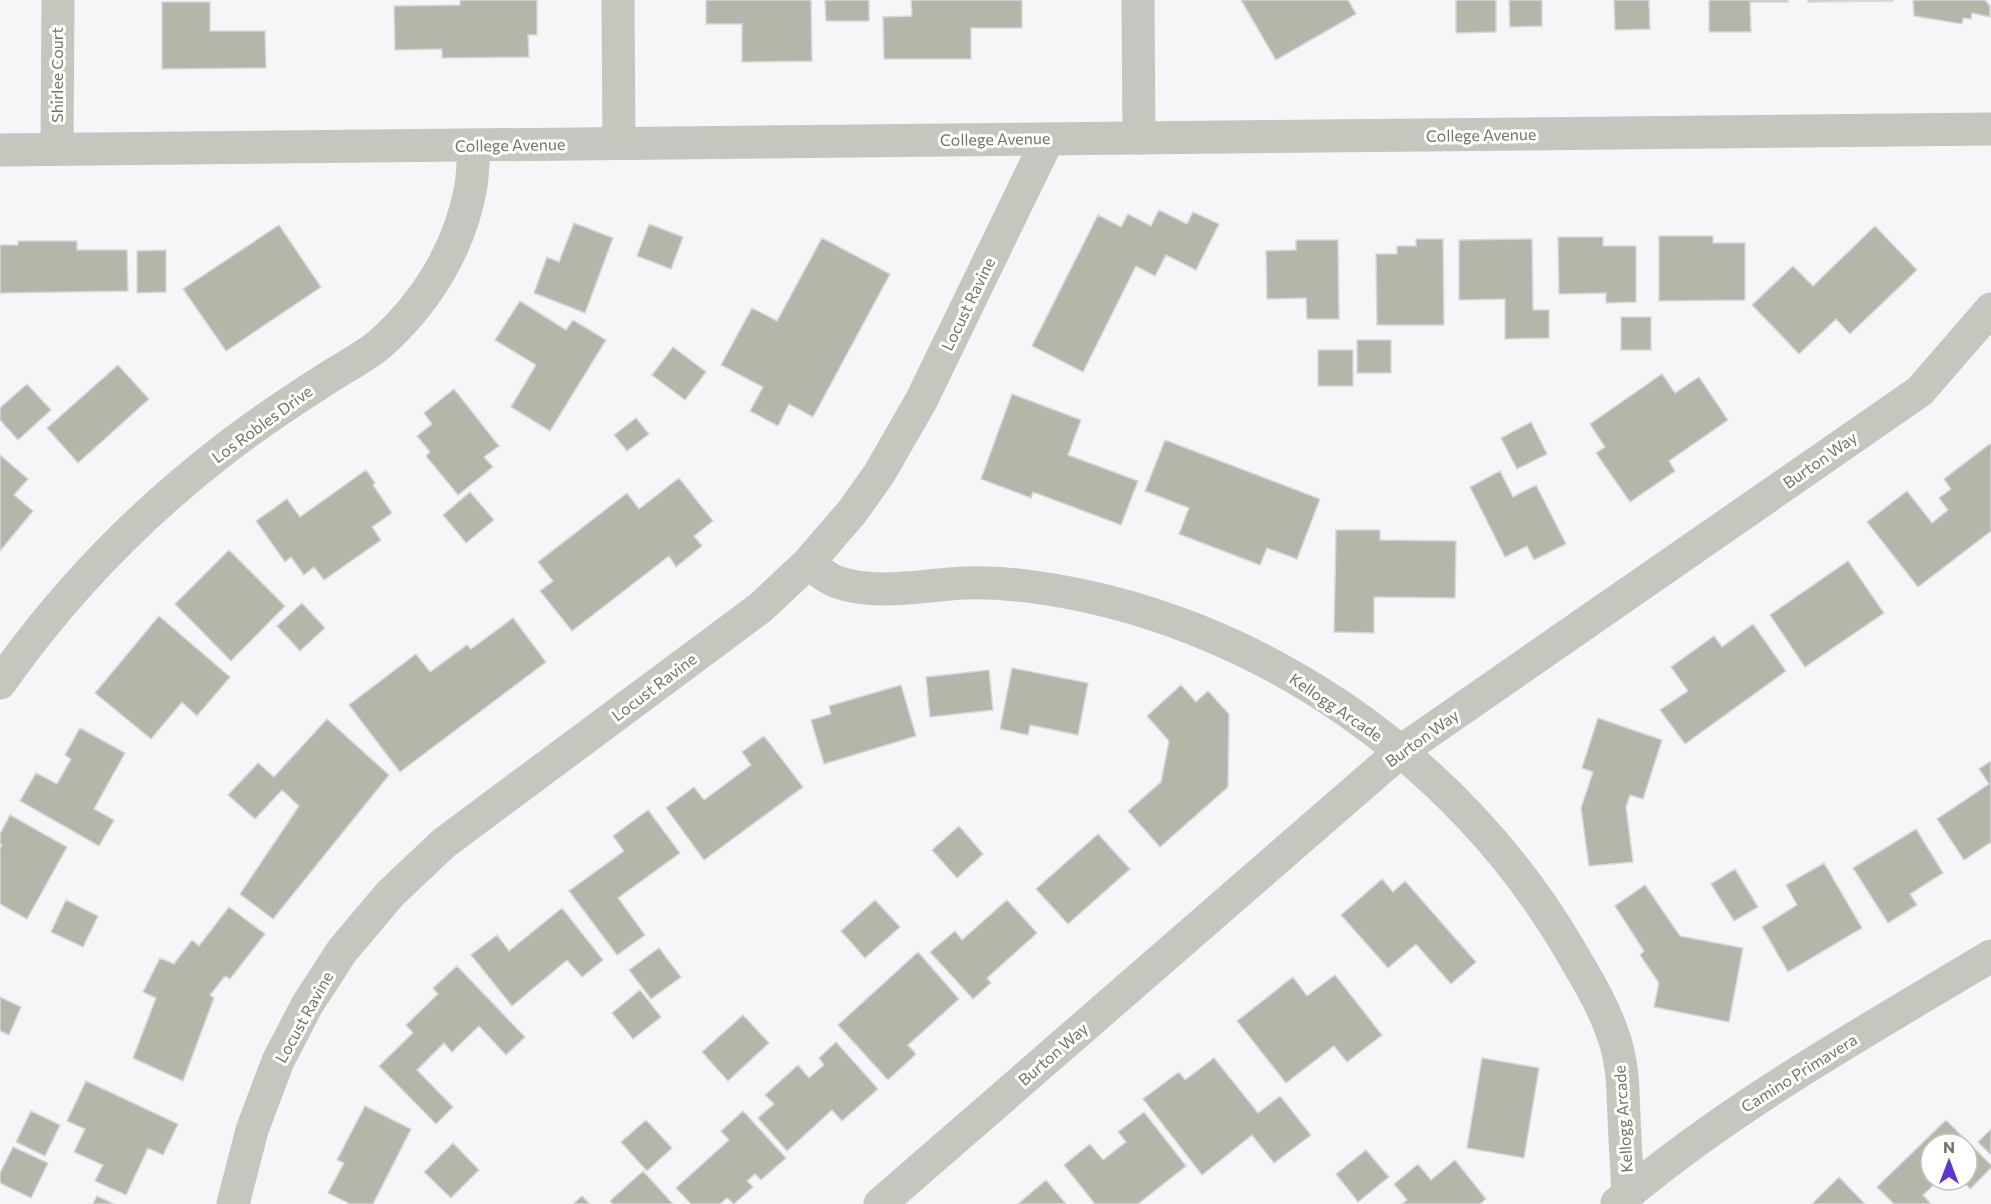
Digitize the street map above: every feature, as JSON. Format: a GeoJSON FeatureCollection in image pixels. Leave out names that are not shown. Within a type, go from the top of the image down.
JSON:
{"type":"FeatureCollection","features":[{"type":"Feature","properties":{"kind":"street","name":"Shirlee Court"},"geometry":{"type":"LineString","coordinates":[[57,149],[58,0]]}},
{"type":"Feature","properties":{"kind":"street"},"geometry":{"type":"LineString","coordinates":[[618,0],[619,143]]}},
{"type":"Feature","properties":{"kind":"street"},"geometry":{"type":"LineString","coordinates":[[1138,0],[1139,138]]}},
{"type":"Feature","properties":{"kind":"street","name":"College Avenue"},"geometry":{"type":"LineString","coordinates":[[0,150],[1991,129]]}},
{"type":"Feature","properties":{"kind":"street","name":"Locust Ravine"},"geometry":{"type":"LineString","coordinates":[[233,1204],[252,1130],[278,1061],[307,1005],[342,951],[390,894],[444,843],[760,608],[808,562],[852,512],[879,474],[921,401],[1048,139]]}},
{"type":"Feature","properties":{"kind":"street","name":"Los Robles Drive"},"geometry":{"type":"LineString","coordinates":[[0,683],[21,653],[92,570],[149,513],[225,448],[378,345],[413,311],[441,272],[460,228],[471,185],[474,145]]}},
{"type":"Feature","properties":{"kind":"street","name":"Burton Way"},"geometry":{"type":"LineString","coordinates":[[880,1204],[1401,751],[1920,391],[1991,309]]}},
{"type":"Feature","properties":{"kind":"street","name":"Kellogg Arcade"},"geometry":{"type":"LineString","coordinates":[[808,562],[835,582],[865,588],[968,583],[1033,587],[1103,600],[1179,623],[1251,654],[1320,692],[1401,751],[1454,799],[1507,857],[1553,921],[1594,992],[1613,1033],[1622,1073],[1622,1199]]}},
{"type":"Feature","properties":{"kind":"street","name":"Camino Primavera"},"geometry":{"type":"LineString","coordinates":[[1622,1199],[1658,1168],[1757,1098],[1991,956]]}},
{"type":"Feature","properties":{"kind":"building"},"geometry":{"type":"Polygon","coordinates":[[[460,0],[537,0],[537,35],[528,35],[529,57],[442,58],[442,49],[395,50],[394,6],[460,5],[460,0]]]}},
{"type":"Feature","properties":{"kind":"building"},"geometry":{"type":"Polygon","coordinates":[[[706,0],[811,0],[812,61],[742,62],[742,24],[706,24],[706,0]]]}},
{"type":"Feature","properties":{"kind":"building"},"geometry":{"type":"Polygon","coordinates":[[[825,0],[869,0],[869,21],[826,21],[825,0]]]}},
{"type":"Feature","properties":{"kind":"building"},"geometry":{"type":"Polygon","coordinates":[[[911,0],[1022,0],[1022,28],[971,28],[971,59],[884,59],[883,17],[912,16],[911,0]]]}},
{"type":"Feature","properties":{"kind":"building"},"geometry":{"type":"Polygon","coordinates":[[[1241,0],[1348,0],[1356,14],[1276,60],[1241,0]]]}},
{"type":"Feature","properties":{"kind":"building"},"geometry":{"type":"Polygon","coordinates":[[[1456,0],[1496,0],[1496,32],[1456,33],[1456,0]]]}},
{"type":"Feature","properties":{"kind":"building"},"geometry":{"type":"Polygon","coordinates":[[[1509,0],[1542,0],[1542,26],[1510,27],[1509,0]]]}},
{"type":"Feature","properties":{"kind":"building"},"geometry":{"type":"Polygon","coordinates":[[[1614,0],[1649,0],[1650,29],[1615,30],[1614,0]]]}},
{"type":"Feature","properties":{"kind":"building"},"geometry":{"type":"Polygon","coordinates":[[[1709,0],[1788,0],[1788,2],[1750,2],[1751,32],[1709,32],[1709,0]]]}},
{"type":"Feature","properties":{"kind":"building"},"geometry":{"type":"Polygon","coordinates":[[[1808,0],[1893,0],[1893,1],[1808,2],[1808,0]]]}},
{"type":"Feature","properties":{"kind":"building"},"geometry":{"type":"Polygon","coordinates":[[[1913,0],[1985,0],[1990,6],[1990,17],[1972,13],[1971,19],[1963,18],[1962,24],[1914,16],[1913,0]]]}},
{"type":"Feature","properties":{"kind":"building"},"geometry":{"type":"Polygon","coordinates":[[[162,2],[210,2],[210,31],[265,31],[266,68],[162,69],[162,2]]]}},
{"type":"Feature","properties":{"kind":"building"},"geometry":{"type":"Polygon","coordinates":[[[1159,210],[1187,224],[1193,212],[1219,224],[1196,270],[1166,255],[1155,276],[1136,266],[1083,372],[1032,346],[1098,215],[1121,227],[1128,214],[1151,226],[1159,210]]]}},
{"type":"Feature","properties":{"kind":"building"},"geometry":{"type":"Polygon","coordinates":[[[574,223],[613,238],[585,313],[534,293],[547,257],[559,262],[574,223]]]}},
{"type":"Feature","properties":{"kind":"building"},"geometry":{"type":"Polygon","coordinates":[[[649,224],[683,237],[671,269],[637,256],[649,224]]]}},
{"type":"Feature","properties":{"kind":"building"},"geometry":{"type":"Polygon","coordinates":[[[279,225],[321,287],[226,351],[183,289],[279,225]]]}},
{"type":"Feature","properties":{"kind":"building"},"geometry":{"type":"Polygon","coordinates":[[[1875,226],[1917,270],[1850,334],[1836,319],[1799,354],[1752,305],[1793,266],[1813,286],[1875,226]]]}},
{"type":"Feature","properties":{"kind":"building"},"geometry":{"type":"Polygon","coordinates":[[[1659,236],[1713,236],[1713,243],[1745,243],[1745,300],[1659,301],[1659,236]]]}},
{"type":"Feature","properties":{"kind":"building"},"geometry":{"type":"Polygon","coordinates":[[[1558,237],[1603,237],[1603,246],[1636,246],[1636,302],[1606,303],[1606,293],[1559,294],[1558,237]]]}},
{"type":"Feature","properties":{"kind":"building"},"geometry":{"type":"Polygon","coordinates":[[[822,238],[890,274],[813,417],[789,404],[778,426],[750,411],[763,387],[721,365],[752,308],[777,321],[822,238]]]}},
{"type":"Feature","properties":{"kind":"building"},"geometry":{"type":"Polygon","coordinates":[[[1416,239],[1443,239],[1444,325],[1377,325],[1376,254],[1397,254],[1397,246],[1416,246],[1416,239]]]}},
{"type":"Feature","properties":{"kind":"building"},"geometry":{"type":"Polygon","coordinates":[[[1532,239],[1533,310],[1549,310],[1549,338],[1505,339],[1505,299],[1459,300],[1459,240],[1532,239]]]}},
{"type":"Feature","properties":{"kind":"building"},"geometry":{"type":"Polygon","coordinates":[[[1296,240],[1338,240],[1339,319],[1307,319],[1306,298],[1267,299],[1266,251],[1296,250],[1296,240]]]}},
{"type":"Feature","properties":{"kind":"building"},"geometry":{"type":"Polygon","coordinates":[[[18,241],[77,241],[77,250],[127,250],[128,291],[0,293],[0,245],[18,245],[18,241]]]}},
{"type":"Feature","properties":{"kind":"building"},"geometry":{"type":"Polygon","coordinates":[[[166,250],[166,292],[137,293],[137,251],[166,250]]]}},
{"type":"Feature","properties":{"kind":"building"},"geometry":{"type":"Polygon","coordinates":[[[520,301],[566,330],[573,320],[606,340],[550,431],[511,407],[536,365],[495,340],[520,301]]]}},
{"type":"Feature","properties":{"kind":"building"},"geometry":{"type":"Polygon","coordinates":[[[1621,317],[1651,317],[1651,350],[1621,350],[1621,317]]]}},
{"type":"Feature","properties":{"kind":"building"},"geometry":{"type":"Polygon","coordinates":[[[1357,340],[1391,340],[1391,373],[1357,373],[1357,340]]]}},
{"type":"Feature","properties":{"kind":"building"},"geometry":{"type":"Polygon","coordinates":[[[673,347],[706,372],[685,400],[652,375],[673,347]]]}},
{"type":"Feature","properties":{"kind":"building"},"geometry":{"type":"Polygon","coordinates":[[[1318,350],[1353,350],[1353,386],[1318,386],[1318,350]]]}},
{"type":"Feature","properties":{"kind":"building"},"geometry":{"type":"Polygon","coordinates":[[[118,365],[149,399],[78,463],[47,428],[118,365]]]}},
{"type":"Feature","properties":{"kind":"building"},"geometry":{"type":"Polygon","coordinates":[[[1662,374],[1675,393],[1699,377],[1728,420],[1669,461],[1675,471],[1630,502],[1596,453],[1605,447],[1590,424],[1662,374]]]}},
{"type":"Feature","properties":{"kind":"building"},"geometry":{"type":"Polygon","coordinates":[[[27,384],[51,410],[18,440],[0,420],[0,408],[27,384]]]}},
{"type":"Feature","properties":{"kind":"building"},"geometry":{"type":"Polygon","coordinates":[[[454,389],[499,446],[484,457],[493,467],[458,495],[426,456],[430,452],[417,436],[432,424],[424,413],[454,389]]]}},
{"type":"Feature","properties":{"kind":"building"},"geometry":{"type":"Polygon","coordinates":[[[1012,394],[1081,420],[1068,455],[1138,481],[1121,525],[1033,492],[1031,498],[981,479],[1012,394]]]}},
{"type":"Feature","properties":{"kind":"building"},"geometry":{"type":"Polygon","coordinates":[[[636,418],[649,434],[627,451],[614,435],[636,418]]]}},
{"type":"Feature","properties":{"kind":"building"},"geometry":{"type":"Polygon","coordinates":[[[1531,422],[1547,454],[1517,469],[1501,438],[1531,422]]]}},
{"type":"Feature","properties":{"kind":"building"},"geometry":{"type":"Polygon","coordinates":[[[1165,440],[1320,499],[1297,559],[1267,548],[1260,565],[1179,534],[1189,508],[1145,491],[1165,440]]]}},
{"type":"Feature","properties":{"kind":"building"},"geometry":{"type":"Polygon","coordinates":[[[1991,443],[1991,531],[1918,587],[1867,522],[1907,491],[1932,523],[1948,510],[1939,498],[1951,489],[1944,479],[1991,443]]]}},
{"type":"Feature","properties":{"kind":"building"},"geometry":{"type":"Polygon","coordinates":[[[0,455],[28,479],[14,495],[33,511],[0,551],[0,455]]]}},
{"type":"Feature","properties":{"kind":"building"},"geometry":{"type":"Polygon","coordinates":[[[366,470],[392,513],[372,527],[381,540],[324,580],[314,567],[304,575],[291,557],[285,562],[256,521],[287,499],[300,517],[366,470]]]}},
{"type":"Feature","properties":{"kind":"building"},"geometry":{"type":"Polygon","coordinates":[[[1500,471],[1513,497],[1536,485],[1566,544],[1534,560],[1527,546],[1505,557],[1470,487],[1500,471]]]}},
{"type":"Feature","properties":{"kind":"building"},"geometry":{"type":"Polygon","coordinates":[[[679,478],[713,521],[694,536],[702,546],[676,567],[669,556],[572,631],[540,591],[553,581],[538,562],[627,493],[639,509],[679,478]]]}},
{"type":"Feature","properties":{"kind":"building"},"geometry":{"type":"Polygon","coordinates":[[[470,492],[494,520],[466,543],[443,515],[470,492]]]}},
{"type":"Feature","properties":{"kind":"building"},"geometry":{"type":"Polygon","coordinates":[[[1336,530],[1380,530],[1380,540],[1456,541],[1455,598],[1374,597],[1374,633],[1334,632],[1336,530]]]}},
{"type":"Feature","properties":{"kind":"building"},"geometry":{"type":"Polygon","coordinates":[[[229,550],[285,606],[231,661],[175,604],[229,550]]]}},
{"type":"Feature","properties":{"kind":"building"},"geometry":{"type":"Polygon","coordinates":[[[1848,561],[1884,613],[1805,667],[1770,615],[1848,561]]]}},
{"type":"Feature","properties":{"kind":"building"},"geometry":{"type":"Polygon","coordinates":[[[302,603],[325,628],[300,651],[277,626],[302,603]]]}},
{"type":"Feature","properties":{"kind":"building"},"geometry":{"type":"Polygon","coordinates":[[[159,616],[230,677],[197,716],[182,702],[151,739],[95,693],[159,616]]]}},
{"type":"Feature","properties":{"kind":"building"},"geometry":{"type":"Polygon","coordinates":[[[513,618],[546,662],[400,772],[349,705],[416,654],[430,672],[467,645],[471,649],[513,618]]]}},
{"type":"Feature","properties":{"kind":"building"},"geometry":{"type":"Polygon","coordinates":[[[1753,624],[1786,671],[1685,744],[1660,710],[1688,691],[1671,667],[1714,636],[1722,647],[1753,624]]]}},
{"type":"Feature","properties":{"kind":"building"},"geometry":{"type":"Polygon","coordinates":[[[1012,668],[1088,683],[1078,735],[1030,725],[1028,735],[1000,729],[1012,668]]]}},
{"type":"Feature","properties":{"kind":"building"},"geometry":{"type":"Polygon","coordinates":[[[989,670],[993,710],[930,717],[926,677],[989,670]]]}},
{"type":"Feature","properties":{"kind":"building"},"geometry":{"type":"Polygon","coordinates":[[[901,685],[916,736],[824,764],[811,720],[831,714],[829,706],[901,685]]]}},
{"type":"Feature","properties":{"kind":"building"},"geometry":{"type":"Polygon","coordinates":[[[1181,685],[1196,702],[1208,691],[1229,714],[1228,787],[1160,847],[1128,811],[1161,782],[1169,741],[1147,716],[1181,685]]]}},
{"type":"Feature","properties":{"kind":"building"},"geometry":{"type":"Polygon","coordinates":[[[1598,718],[1662,740],[1643,799],[1630,795],[1626,807],[1633,862],[1589,866],[1581,808],[1593,772],[1582,768],[1598,718]]]}},
{"type":"Feature","properties":{"kind":"building"},"geometry":{"type":"Polygon","coordinates":[[[327,719],[389,775],[273,919],[240,894],[299,806],[282,790],[255,819],[228,795],[258,763],[274,777],[327,719]]]}},
{"type":"Feature","properties":{"kind":"building"},"geometry":{"type":"Polygon","coordinates":[[[80,728],[125,753],[94,809],[114,820],[99,846],[20,801],[36,773],[57,784],[71,759],[65,755],[80,728]]]}},
{"type":"Feature","properties":{"kind":"building"},"geometry":{"type":"Polygon","coordinates":[[[764,736],[803,787],[704,860],[666,808],[694,787],[704,800],[751,765],[742,752],[764,736]]]}},
{"type":"Feature","properties":{"kind":"building"},"geometry":{"type":"Polygon","coordinates":[[[1991,761],[1991,842],[1964,860],[1937,819],[1989,784],[1979,769],[1991,761]]]}},
{"type":"Feature","properties":{"kind":"building"},"geometry":{"type":"Polygon","coordinates":[[[648,810],[680,853],[618,898],[645,935],[617,955],[569,891],[624,851],[613,836],[648,810]]]}},
{"type":"Feature","properties":{"kind":"building"},"geometry":{"type":"Polygon","coordinates":[[[10,815],[67,847],[27,919],[0,904],[0,849],[2,845],[0,834],[10,815]]]}},
{"type":"Feature","properties":{"kind":"building"},"geometry":{"type":"Polygon","coordinates":[[[959,826],[983,854],[957,878],[932,850],[959,826]]]}},
{"type":"Feature","properties":{"kind":"building"},"geometry":{"type":"Polygon","coordinates":[[[1916,829],[1943,873],[1910,894],[1917,905],[1888,923],[1853,868],[1916,829]]]}},
{"type":"Feature","properties":{"kind":"building"},"geometry":{"type":"Polygon","coordinates":[[[1098,834],[1130,869],[1068,924],[1036,889],[1098,834]]]}},
{"type":"Feature","properties":{"kind":"building"},"geometry":{"type":"Polygon","coordinates":[[[1824,863],[1862,928],[1788,972],[1762,927],[1797,905],[1786,885],[1824,863]]]}},
{"type":"Feature","properties":{"kind":"building"},"geometry":{"type":"Polygon","coordinates":[[[1735,869],[1758,907],[1734,921],[1711,884],[1735,869]]]}},
{"type":"Feature","properties":{"kind":"building"},"geometry":{"type":"Polygon","coordinates":[[[1382,879],[1393,892],[1405,881],[1476,962],[1451,984],[1416,944],[1388,968],[1341,915],[1382,879]]]}},
{"type":"Feature","properties":{"kind":"building"},"geometry":{"type":"Polygon","coordinates":[[[1645,885],[1680,936],[1743,948],[1729,1022],[1654,1007],[1659,983],[1640,955],[1644,951],[1615,906],[1645,885]]]}},
{"type":"Feature","properties":{"kind":"building"},"geometry":{"type":"Polygon","coordinates":[[[66,900],[98,916],[83,947],[51,932],[66,900]]]}},
{"type":"Feature","properties":{"kind":"building"},"geometry":{"type":"Polygon","coordinates":[[[875,900],[900,927],[865,958],[841,931],[875,900]]]}},
{"type":"Feature","properties":{"kind":"building"},"geometry":{"type":"Polygon","coordinates":[[[1007,900],[1037,933],[987,978],[991,983],[973,999],[930,952],[955,931],[962,940],[1007,900]]]}},
{"type":"Feature","properties":{"kind":"building"},"geometry":{"type":"Polygon","coordinates":[[[229,907],[265,934],[230,979],[225,976],[210,995],[214,998],[183,1081],[133,1058],[156,998],[143,992],[160,958],[174,964],[192,940],[199,946],[229,907]]]}},
{"type":"Feature","properties":{"kind":"building"},"geometry":{"type":"Polygon","coordinates":[[[562,908],[603,960],[582,977],[567,960],[512,1006],[471,955],[497,935],[509,951],[562,908]]]}},
{"type":"Feature","properties":{"kind":"building"},"geometry":{"type":"Polygon","coordinates":[[[659,948],[681,977],[651,999],[629,970],[659,948]]]}},
{"type":"Feature","properties":{"kind":"building"},"geometry":{"type":"Polygon","coordinates":[[[918,952],[959,999],[908,1045],[916,1054],[888,1080],[838,1025],[918,952]]]}},
{"type":"Feature","properties":{"kind":"building"},"geometry":{"type":"Polygon","coordinates":[[[457,966],[525,1037],[506,1055],[479,1026],[452,1052],[444,1043],[417,1070],[453,1107],[436,1124],[379,1066],[413,1033],[406,1025],[438,994],[433,988],[457,966]]]}},
{"type":"Feature","properties":{"kind":"building"},"geometry":{"type":"Polygon","coordinates":[[[1335,975],[1382,1035],[1347,1062],[1334,1046],[1286,1083],[1237,1021],[1293,977],[1307,996],[1335,975]]]}},
{"type":"Feature","properties":{"kind":"building"},"geometry":{"type":"Polygon","coordinates":[[[640,990],[661,1017],[633,1039],[612,1013],[640,990]]]}},
{"type":"Feature","properties":{"kind":"building"},"geometry":{"type":"Polygon","coordinates":[[[0,997],[21,1007],[9,1035],[0,1031],[0,997]]]}},
{"type":"Feature","properties":{"kind":"building"},"geometry":{"type":"Polygon","coordinates":[[[743,1015],[769,1043],[728,1081],[702,1052],[743,1015]]]}},
{"type":"Feature","properties":{"kind":"building"},"geometry":{"type":"Polygon","coordinates":[[[836,1042],[878,1089],[842,1121],[832,1110],[787,1151],[758,1118],[774,1104],[765,1095],[798,1065],[809,1078],[824,1065],[819,1058],[836,1042]]]}},
{"type":"Feature","properties":{"kind":"building"},"geometry":{"type":"Polygon","coordinates":[[[1214,1058],[1258,1113],[1280,1096],[1311,1135],[1274,1163],[1252,1135],[1202,1175],[1143,1099],[1179,1072],[1185,1080],[1214,1058]]]}},
{"type":"Feature","properties":{"kind":"building"},"geometry":{"type":"Polygon","coordinates":[[[1482,1058],[1539,1068],[1524,1158],[1467,1148],[1482,1058]]]}},
{"type":"Feature","properties":{"kind":"building"},"geometry":{"type":"Polygon","coordinates":[[[86,1081],[178,1124],[163,1155],[148,1148],[126,1195],[95,1181],[103,1165],[74,1152],[85,1129],[67,1121],[86,1081]]]}},
{"type":"Feature","properties":{"kind":"building"},"geometry":{"type":"Polygon","coordinates":[[[365,1106],[411,1129],[373,1204],[350,1204],[328,1193],[344,1163],[337,1160],[365,1106]]]}},
{"type":"Feature","properties":{"kind":"building"},"geometry":{"type":"Polygon","coordinates":[[[31,1111],[60,1125],[45,1156],[16,1142],[31,1111]]]}},
{"type":"Feature","properties":{"kind":"building"},"geometry":{"type":"Polygon","coordinates":[[[743,1111],[786,1158],[761,1180],[755,1174],[747,1181],[753,1187],[734,1204],[727,1198],[720,1204],[691,1204],[676,1188],[729,1140],[721,1131],[743,1111]]]}},
{"type":"Feature","properties":{"kind":"building"},"geometry":{"type":"Polygon","coordinates":[[[1144,1112],[1186,1166],[1138,1204],[1095,1204],[1064,1165],[1090,1144],[1103,1160],[1126,1142],[1118,1132],[1144,1112]]]}},
{"type":"Feature","properties":{"kind":"building"},"geometry":{"type":"Polygon","coordinates":[[[646,1120],[672,1148],[647,1171],[621,1142],[646,1120]]]}},
{"type":"Feature","properties":{"kind":"building"},"geometry":{"type":"Polygon","coordinates":[[[1946,1120],[1958,1132],[1934,1132],[1946,1120]]]}},
{"type":"Feature","properties":{"kind":"building"},"geometry":{"type":"Polygon","coordinates":[[[1991,1129],[1991,1155],[1979,1143],[1991,1129]]]}},
{"type":"Feature","properties":{"kind":"building"},"geometry":{"type":"Polygon","coordinates":[[[453,1143],[479,1170],[451,1198],[424,1172],[453,1143]]]}},
{"type":"Feature","properties":{"kind":"building"},"geometry":{"type":"Polygon","coordinates":[[[1919,1146],[1919,1192],[1926,1192],[1923,1195],[1931,1204],[1894,1204],[1877,1187],[1919,1146]]]}},
{"type":"Feature","properties":{"kind":"building"},"geometry":{"type":"Polygon","coordinates":[[[13,1147],[48,1163],[31,1198],[0,1183],[0,1173],[13,1147]]]}},
{"type":"Feature","properties":{"kind":"building"},"geometry":{"type":"Polygon","coordinates":[[[1366,1150],[1389,1177],[1358,1202],[1336,1174],[1366,1150]]]}},
{"type":"Feature","properties":{"kind":"building"},"geometry":{"type":"Polygon","coordinates":[[[1979,1153],[1991,1165],[1991,1168],[1979,1180],[1979,1153]]]}},
{"type":"Feature","properties":{"kind":"building"},"geometry":{"type":"Polygon","coordinates":[[[1455,1160],[1486,1199],[1480,1204],[1402,1204],[1407,1200],[1394,1184],[1418,1164],[1431,1180],[1455,1160]]]}},
{"type":"Feature","properties":{"kind":"building"},"geometry":{"type":"Polygon","coordinates":[[[643,1171],[673,1204],[613,1204],[610,1201],[643,1171]]]}},
{"type":"Feature","properties":{"kind":"building"},"geometry":{"type":"Polygon","coordinates":[[[1839,1177],[1865,1204],[1812,1204],[1839,1177]]]}},
{"type":"Feature","properties":{"kind":"building"},"geometry":{"type":"Polygon","coordinates":[[[1046,1180],[1066,1204],[1018,1204],[1046,1180]]]}},
{"type":"Feature","properties":{"kind":"building"},"geometry":{"type":"Polygon","coordinates":[[[97,1196],[114,1204],[93,1204],[97,1196]]]}},
{"type":"Feature","properties":{"kind":"building"},"geometry":{"type":"Polygon","coordinates":[[[582,1196],[590,1204],[573,1204],[582,1196]]]}}]}
